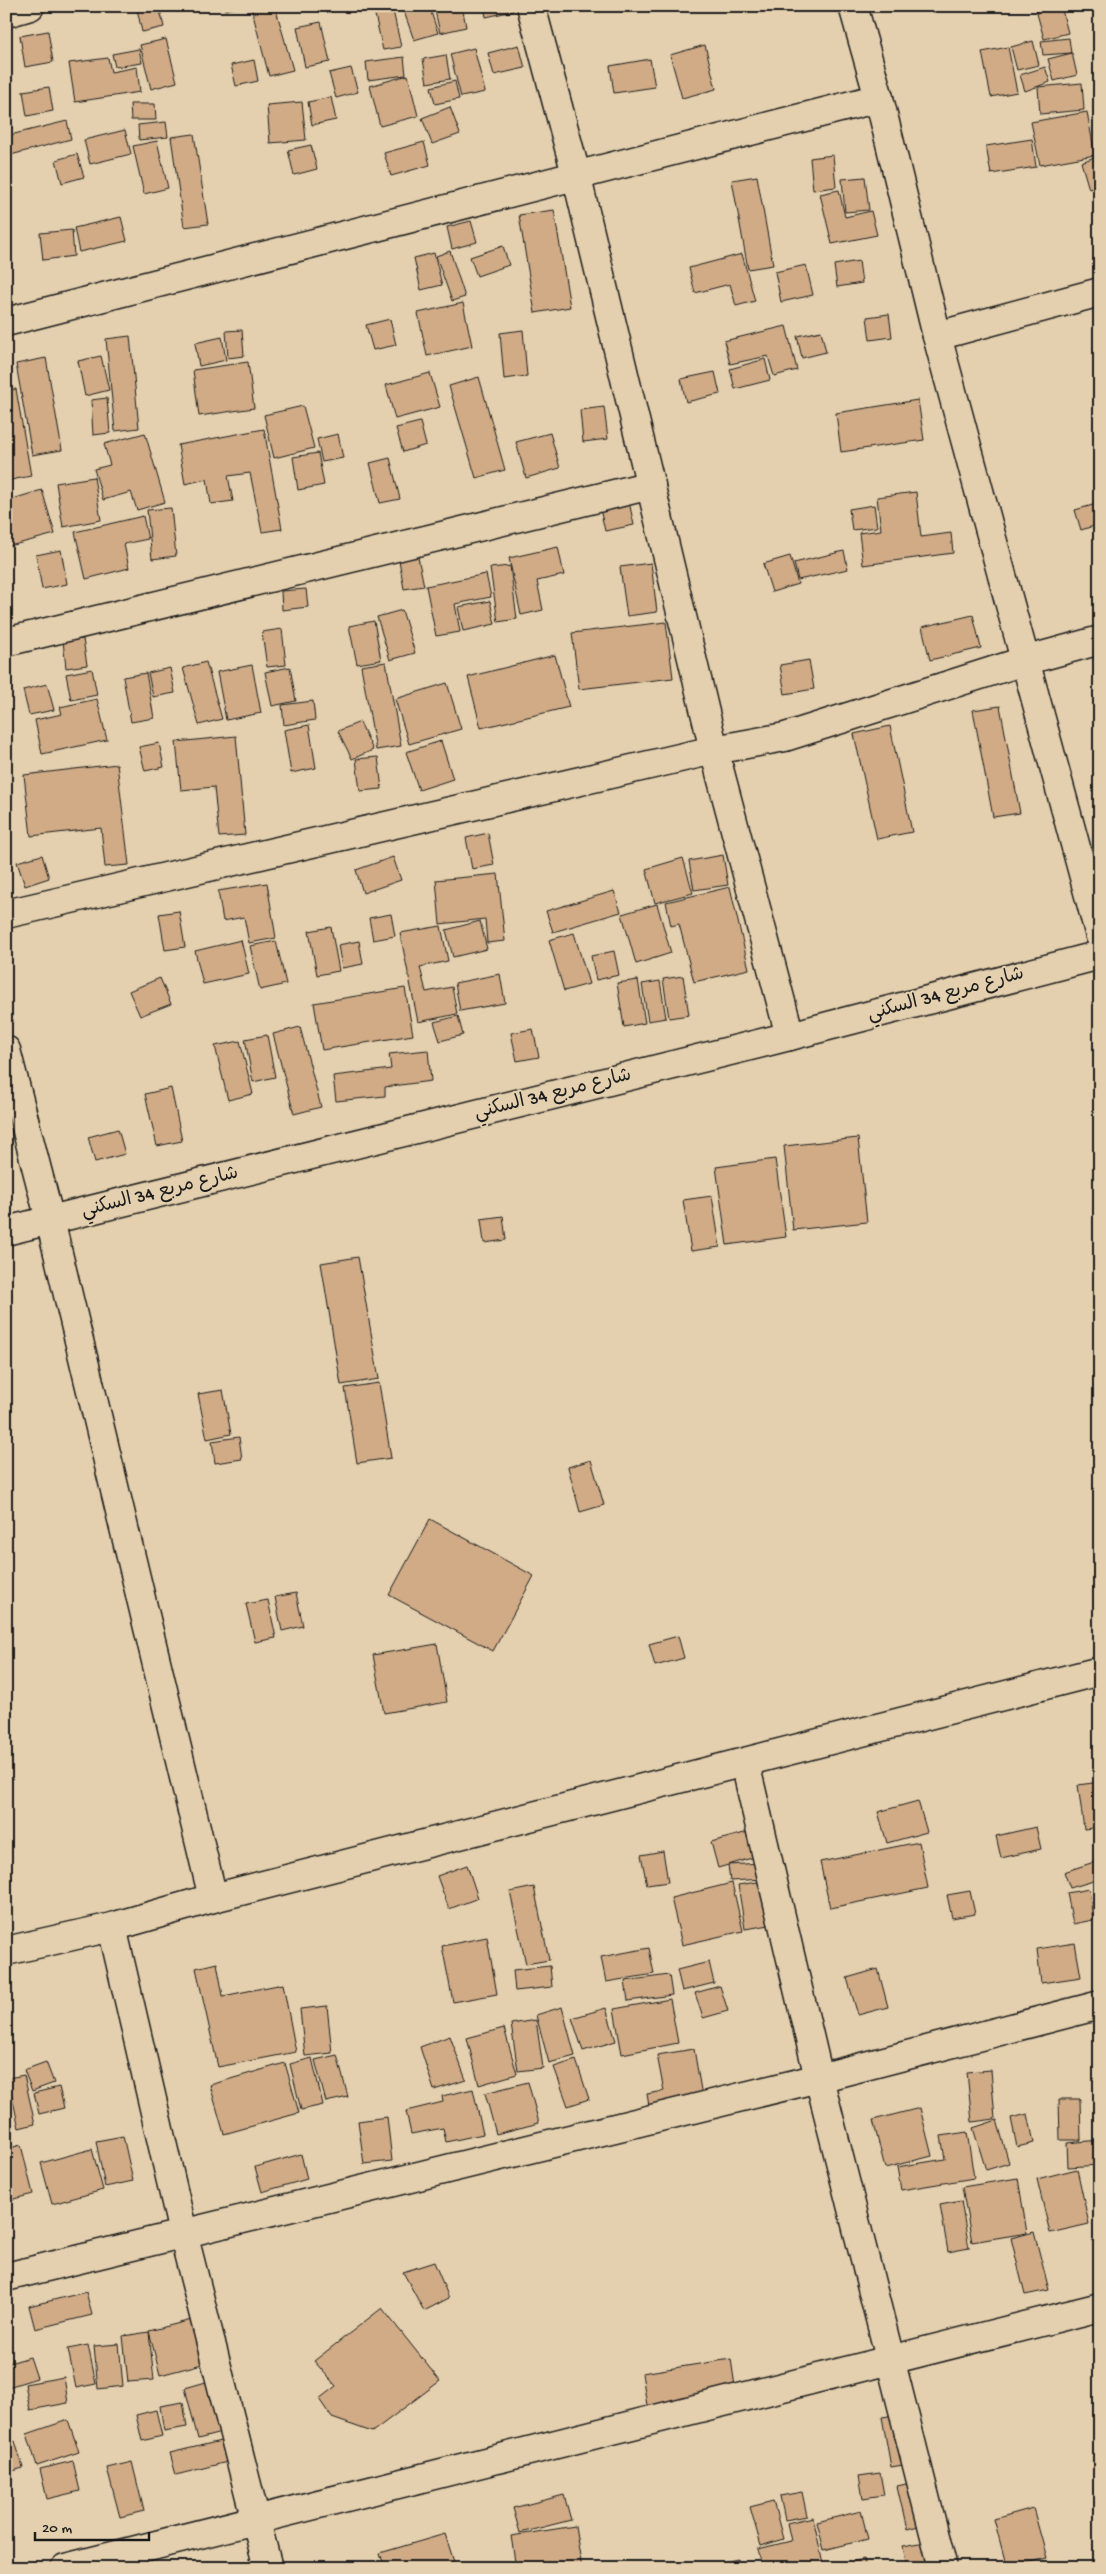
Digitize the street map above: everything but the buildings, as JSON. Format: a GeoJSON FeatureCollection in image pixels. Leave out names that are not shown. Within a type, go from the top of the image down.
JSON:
{"type":"FeatureCollection","features":[{"type":"Feature","properties":{"kind":"street"},"geometry":{"type":"LineString","coordinates":[[6,13],[30,6]]}},
{"type":"Feature","properties":{"kind":"street"},"geometry":{"type":"LineString","coordinates":[[531,6],[576,174],[714,750],[790,1036]]}},
{"type":"Feature","properties":{"kind":"street"},"geometry":{"type":"LineString","coordinates":[[852,6],[879,98],[937,336],[1100,936]]}},
{"type":"Feature","properties":{"kind":"street"},"geometry":{"type":"LineString","coordinates":[[6,322],[576,174],[879,98]]}},
{"type":"Feature","properties":{"kind":"street"},"geometry":{"type":"LineString","coordinates":[[937,336],[1100,292]]}},
{"type":"Feature","properties":{"kind":"street"},"geometry":{"type":"LineString","coordinates":[[6,642],[651,485]]}},
{"type":"Feature","properties":{"kind":"street"},"geometry":{"type":"LineString","coordinates":[[6,914],[714,750],[785,737],[1024,661],[1100,640]]}},
{"type":"Feature","properties":{"kind":"street","name":"شارع مربع 34 السكني"},"geometry":{"type":"LineString","coordinates":[[6,1231],[790,1036],[1100,956]]}},
{"type":"Feature","properties":{"kind":"street"},"geometry":{"type":"LineString","coordinates":[[6,1050],[50,1220],[213,1898]]}},
{"type":"Feature","properties":{"kind":"street"},"geometry":{"type":"LineString","coordinates":[[6,1952],[745,1764],[1100,1671]]}},
{"type":"Feature","properties":{"kind":"street"},"geometry":{"type":"LineString","coordinates":[[745,1764],[819,2078],[943,2568]]}},
{"type":"Feature","properties":{"kind":"street"},"geometry":{"type":"LineString","coordinates":[[112,1926],[183,2232],[268,2568]]}},
{"type":"Feature","properties":{"kind":"street"},"geometry":{"type":"LineString","coordinates":[[6,2277],[183,2232],[819,2078],[1100,2005]]}},
{"type":"Feature","properties":{"kind":"street"},"geometry":{"type":"LineString","coordinates":[[65,2568],[891,2358],[1100,2307]]}}]}
